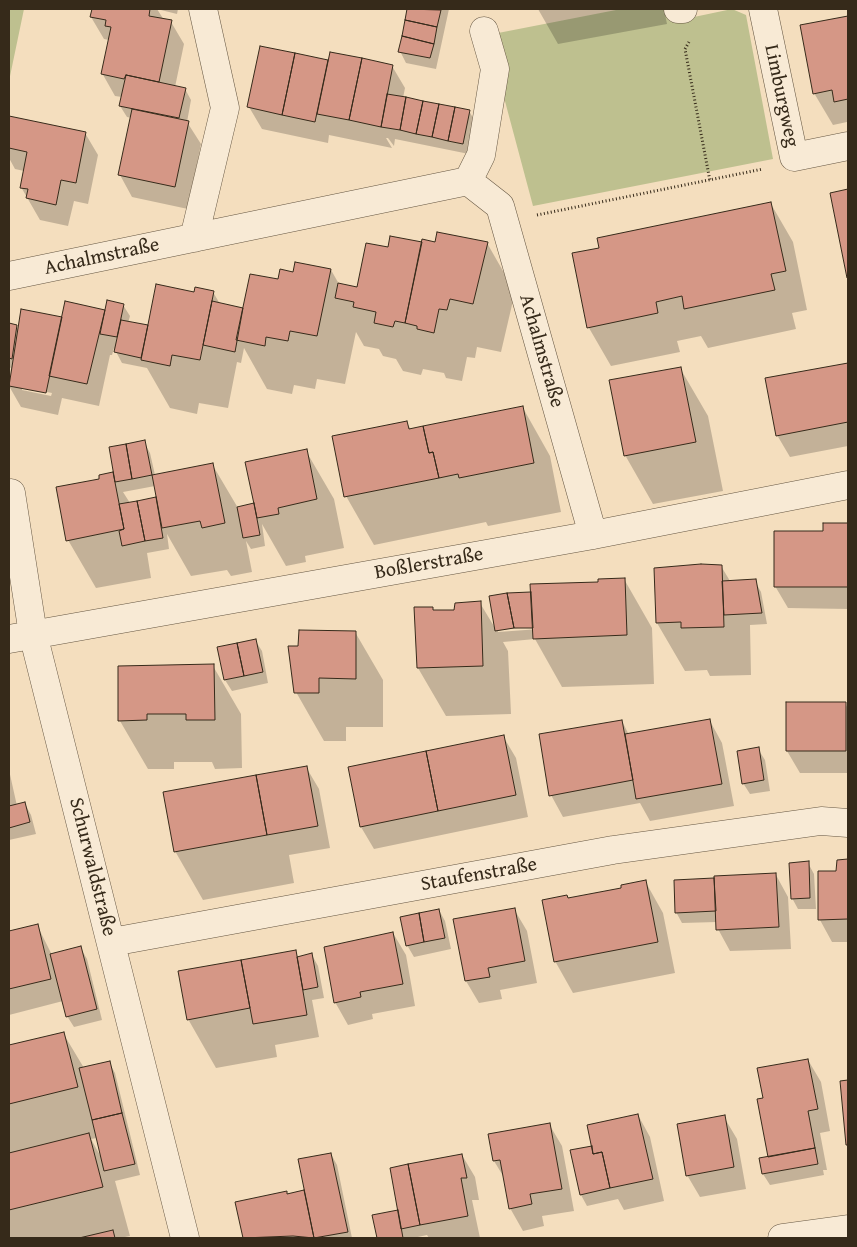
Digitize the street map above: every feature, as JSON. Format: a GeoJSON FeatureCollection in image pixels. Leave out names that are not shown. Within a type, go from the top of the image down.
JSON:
{"type":"FeatureCollection","features":[{"type":"Feature","properties":{"kind":"street"},"geometry":{"type":"LineString","coordinates":[[194,238],[224,108],[202,9]]}},
{"type":"Feature","properties":{"kind":"street"},"geometry":{"type":"LineString","coordinates":[[678,9],[683,9]]}},
{"type":"Feature","properties":{"kind":"street","name":"Limburgweg"},"geometry":{"type":"LineString","coordinates":[[762,9],[794,157],[848,146]]}},
{"type":"Feature","properties":{"kind":"street"},"geometry":{"type":"LineString","coordinates":[[468,181],[481,155],[495,69],[484,31]]}},
{"type":"Feature","properties":{"kind":"street","name":"Achalmstraße"},"geometry":{"type":"LineString","coordinates":[[9,276],[468,181],[500,206],[593,535]]}},
{"type":"Feature","properties":{"kind":"street","name":"Boßlerstraße"},"geometry":{"type":"LineString","coordinates":[[21,636],[593,535],[848,485]]}},
{"type":"Feature","properties":{"kind":"street","name":"Schurwaldstraße"},"geometry":{"type":"LineString","coordinates":[[11,493],[21,636],[112,942],[185,1238]]}},
{"type":"Feature","properties":{"kind":"street","name":"Staufenstraße"},"geometry":{"type":"LineString","coordinates":[[112,942],[613,850],[821,821],[848,823]]}},
{"type":"Feature","properties":{"kind":"street"},"geometry":{"type":"LineString","coordinates":[[782,1238],[848,1229]]}},
{"type":"Feature","properties":{"kind":"path"},"geometry":{"type":"LineString","coordinates":[[690,39],[685,49],[710,181]]}},
{"type":"Feature","properties":{"kind":"path"},"geometry":{"type":"LineString","coordinates":[[504,222],[773,167],[794,157]]}},
{"type":"Feature","properties":{"kind":"green space"},"geometry":{"type":"Polygon","coordinates":[[[9,9],[24,9],[9,81],[9,9]]]}},
{"type":"Feature","properties":{"kind":"green space"},"geometry":{"type":"Polygon","coordinates":[[[621,9],[673,9],[675,21],[732,9],[746,15],[773,159],[533,206],[502,90],[493,34],[621,9]]]}},
{"type":"Feature","properties":{"kind":"building"},"geometry":{"type":"Polygon","coordinates":[[[92,9],[150,9],[149,16],[172,20],[159,82],[126,75],[124,79],[101,74],[111,27],[105,26],[106,20],[90,17],[92,9]]]}},
{"type":"Feature","properties":{"kind":"building"},"geometry":{"type":"Polygon","coordinates":[[[407,9],[441,10],[437,27],[405,20],[407,9]]]}},
{"type":"Feature","properties":{"kind":"building"},"geometry":{"type":"Polygon","coordinates":[[[848,16],[848,99],[834,102],[832,90],[813,94],[800,25],[848,16]]]}},
{"type":"Feature","properties":{"kind":"building"},"geometry":{"type":"Polygon","coordinates":[[[405,20],[437,27],[434,44],[402,36],[405,20]]]}},
{"type":"Feature","properties":{"kind":"building"},"geometry":{"type":"Polygon","coordinates":[[[402,36],[434,44],[430,58],[398,52],[402,36]]]}},
{"type":"Feature","properties":{"kind":"building"},"geometry":{"type":"Polygon","coordinates":[[[260,46],[295,53],[282,115],[247,107],[260,46]]]}},
{"type":"Feature","properties":{"kind":"building"},"geometry":{"type":"Polygon","coordinates":[[[330,52],[362,58],[349,120],[317,114],[330,52]]]}},
{"type":"Feature","properties":{"kind":"building"},"geometry":{"type":"Polygon","coordinates":[[[295,53],[328,60],[315,122],[282,115],[295,53]]]}},
{"type":"Feature","properties":{"kind":"building"},"geometry":{"type":"Polygon","coordinates":[[[362,58],[393,65],[381,127],[349,120],[362,58]]]}},
{"type":"Feature","properties":{"kind":"building"},"geometry":{"type":"Polygon","coordinates":[[[126,75],[186,88],[179,118],[119,106],[126,75]]]}},
{"type":"Feature","properties":{"kind":"building"},"geometry":{"type":"Polygon","coordinates":[[[387,94],[406,97],[400,130],[381,127],[387,94]]]}},
{"type":"Feature","properties":{"kind":"building"},"geometry":{"type":"Polygon","coordinates":[[[406,97],[423,101],[416,134],[400,130],[406,97]]]}},
{"type":"Feature","properties":{"kind":"building"},"geometry":{"type":"Polygon","coordinates":[[[423,101],[439,104],[432,137],[416,134],[423,101]]]}},
{"type":"Feature","properties":{"kind":"building"},"geometry":{"type":"Polygon","coordinates":[[[439,104],[455,107],[448,141],[432,137],[439,104]]]}},
{"type":"Feature","properties":{"kind":"building"},"geometry":{"type":"Polygon","coordinates":[[[455,107],[470,110],[463,144],[448,141],[455,107]]]}},
{"type":"Feature","properties":{"kind":"building"},"geometry":{"type":"Polygon","coordinates":[[[132,109],[189,121],[175,187],[118,175],[132,109]]]}},
{"type":"Feature","properties":{"kind":"building"},"geometry":{"type":"Polygon","coordinates":[[[9,116],[86,132],[76,183],[61,180],[56,205],[26,198],[28,189],[20,188],[27,152],[9,148],[9,116]]]}},
{"type":"Feature","properties":{"kind":"building"},"geometry":{"type":"Polygon","coordinates":[[[848,189],[848,277],[847,278],[830,193],[848,189]]]}},
{"type":"Feature","properties":{"kind":"building"},"geometry":{"type":"Polygon","coordinates":[[[771,202],[786,271],[771,274],[775,290],[684,309],[682,296],[656,302],[658,313],[587,328],[572,253],[599,248],[597,238],[771,202]]]}},
{"type":"Feature","properties":{"kind":"building"},"geometry":{"type":"Polygon","coordinates":[[[437,232],[488,242],[473,304],[450,299],[447,310],[439,309],[434,333],[417,329],[417,326],[405,323],[422,239],[435,242],[437,232]]]}},
{"type":"Feature","properties":{"kind":"building"},"geometry":{"type":"Polygon","coordinates":[[[390,236],[422,242],[405,323],[395,321],[393,327],[374,323],[376,312],[353,307],[354,302],[335,298],[338,283],[357,287],[366,243],[388,247],[390,236]]]}},
{"type":"Feature","properties":{"kind":"building"},"geometry":{"type":"Polygon","coordinates":[[[295,262],[331,269],[317,336],[290,331],[288,341],[266,337],[265,346],[236,340],[250,274],[278,279],[280,269],[293,272],[295,262]]]}},
{"type":"Feature","properties":{"kind":"building"},"geometry":{"type":"Polygon","coordinates":[[[156,284],[194,292],[195,287],[214,291],[200,360],[172,355],[170,366],[141,360],[156,284]]]}},
{"type":"Feature","properties":{"kind":"building"},"geometry":{"type":"Polygon","coordinates":[[[107,300],[124,304],[117,337],[100,334],[107,300]]]}},
{"type":"Feature","properties":{"kind":"building"},"geometry":{"type":"Polygon","coordinates":[[[65,301],[105,310],[87,384],[49,376],[65,301]]]}},
{"type":"Feature","properties":{"kind":"building"},"geometry":{"type":"Polygon","coordinates":[[[212,301],[243,308],[235,352],[203,345],[212,301]]]}},
{"type":"Feature","properties":{"kind":"building"},"geometry":{"type":"Polygon","coordinates":[[[21,309],[62,317],[46,393],[9,386],[21,309]]]}},
{"type":"Feature","properties":{"kind":"building"},"geometry":{"type":"Polygon","coordinates":[[[121,320],[148,325],[141,358],[114,352],[121,320]]]}},
{"type":"Feature","properties":{"kind":"building"},"geometry":{"type":"Polygon","coordinates":[[[9,323],[17,325],[12,359],[9,358],[9,323]]]}},
{"type":"Feature","properties":{"kind":"building"},"geometry":{"type":"Polygon","coordinates":[[[848,363],[848,422],[776,436],[765,378],[848,363]]]}},
{"type":"Feature","properties":{"kind":"building"},"geometry":{"type":"Polygon","coordinates":[[[681,367],[696,442],[624,456],[609,380],[681,367]]]}},
{"type":"Feature","properties":{"kind":"building"},"geometry":{"type":"Polygon","coordinates":[[[523,406],[534,463],[459,478],[458,474],[439,478],[433,452],[429,453],[423,426],[523,406]]]}},
{"type":"Feature","properties":{"kind":"building"},"geometry":{"type":"Polygon","coordinates":[[[407,421],[409,429],[423,426],[429,453],[433,452],[439,478],[344,497],[332,436],[407,421]]]}},
{"type":"Feature","properties":{"kind":"building"},"geometry":{"type":"Polygon","coordinates":[[[145,440],[152,475],[132,479],[126,444],[145,440]]]}},
{"type":"Feature","properties":{"kind":"building"},"geometry":{"type":"Polygon","coordinates":[[[126,444],[132,479],[115,482],[109,447],[126,444]]]}},
{"type":"Feature","properties":{"kind":"building"},"geometry":{"type":"Polygon","coordinates":[[[307,449],[317,499],[278,508],[279,514],[257,518],[245,462],[307,449]]]}},
{"type":"Feature","properties":{"kind":"building"},"geometry":{"type":"Polygon","coordinates":[[[213,463],[225,523],[202,528],[200,521],[162,528],[152,475],[213,463]]]}},
{"type":"Feature","properties":{"kind":"building"},"geometry":{"type":"Polygon","coordinates":[[[113,472],[124,529],[66,541],[56,487],[99,479],[99,475],[113,472]]]}},
{"type":"Feature","properties":{"kind":"building"},"geometry":{"type":"Polygon","coordinates":[[[156,497],[163,538],[145,541],[137,501],[156,497]]]}},
{"type":"Feature","properties":{"kind":"building"},"geometry":{"type":"Polygon","coordinates":[[[137,501],[145,541],[122,546],[119,531],[124,529],[119,504],[137,501]]]}},
{"type":"Feature","properties":{"kind":"building"},"geometry":{"type":"Polygon","coordinates":[[[254,503],[260,535],[243,538],[237,507],[254,503]]]}},
{"type":"Feature","properties":{"kind":"building"},"geometry":{"type":"Polygon","coordinates":[[[823,523],[848,523],[848,587],[774,587],[774,531],[823,531],[823,523]]]}},
{"type":"Feature","properties":{"kind":"building"},"geometry":{"type":"Polygon","coordinates":[[[701,564],[722,565],[724,627],[681,628],[681,622],[656,623],[654,568],[701,564]]]}},
{"type":"Feature","properties":{"kind":"building"},"geometry":{"type":"Polygon","coordinates":[[[625,578],[627,635],[533,639],[530,584],[598,582],[598,579],[625,578]]]}},
{"type":"Feature","properties":{"kind":"building"},"geometry":{"type":"Polygon","coordinates":[[[756,579],[762,613],[724,615],[722,581],[756,579]]]}},
{"type":"Feature","properties":{"kind":"building"},"geometry":{"type":"Polygon","coordinates":[[[531,592],[533,628],[514,628],[507,593],[531,592]]]}},
{"type":"Feature","properties":{"kind":"building"},"geometry":{"type":"Polygon","coordinates":[[[507,593],[514,628],[495,631],[489,596],[507,593]]]}},
{"type":"Feature","properties":{"kind":"building"},"geometry":{"type":"Polygon","coordinates":[[[481,601],[483,666],[417,668],[414,607],[433,607],[433,610],[454,610],[455,603],[481,601]]]}},
{"type":"Feature","properties":{"kind":"building"},"geometry":{"type":"Polygon","coordinates":[[[299,630],[356,631],[356,679],[319,678],[319,693],[294,693],[288,646],[298,646],[299,630]]]}},
{"type":"Feature","properties":{"kind":"building"},"geometry":{"type":"Polygon","coordinates":[[[256,639],[263,672],[244,676],[237,643],[256,639]]]}},
{"type":"Feature","properties":{"kind":"building"},"geometry":{"type":"Polygon","coordinates":[[[237,643],[244,676],[224,680],[217,647],[237,643]]]}},
{"type":"Feature","properties":{"kind":"building"},"geometry":{"type":"Polygon","coordinates":[[[214,664],[215,720],[186,720],[186,714],[147,714],[147,720],[118,721],[118,666],[214,664]]]}},
{"type":"Feature","properties":{"kind":"building"},"geometry":{"type":"Polygon","coordinates":[[[786,702],[846,702],[846,751],[786,751],[786,702]]]}},
{"type":"Feature","properties":{"kind":"building"},"geometry":{"type":"Polygon","coordinates":[[[710,719],[722,784],[636,799],[625,734],[710,719]]]}},
{"type":"Feature","properties":{"kind":"building"},"geometry":{"type":"Polygon","coordinates":[[[622,720],[633,780],[549,796],[539,734],[622,720]]]}},
{"type":"Feature","properties":{"kind":"building"},"geometry":{"type":"Polygon","coordinates":[[[504,735],[516,795],[438,811],[426,751],[504,735]]]}},
{"type":"Feature","properties":{"kind":"building"},"geometry":{"type":"Polygon","coordinates":[[[759,747],[764,780],[742,784],[737,751],[759,747]]]}},
{"type":"Feature","properties":{"kind":"building"},"geometry":{"type":"Polygon","coordinates":[[[426,751],[438,811],[360,827],[348,767],[426,751]]]}},
{"type":"Feature","properties":{"kind":"building"},"geometry":{"type":"Polygon","coordinates":[[[307,766],[318,826],[267,835],[256,775],[307,766]]]}},
{"type":"Feature","properties":{"kind":"building"},"geometry":{"type":"Polygon","coordinates":[[[256,775],[267,835],[174,852],[163,792],[256,775]]]}},
{"type":"Feature","properties":{"kind":"building"},"geometry":{"type":"Polygon","coordinates":[[[25,802],[30,822],[9,828],[9,806],[25,802]]]}},
{"type":"Feature","properties":{"kind":"building"},"geometry":{"type":"Polygon","coordinates":[[[848,859],[848,919],[818,920],[818,871],[836,871],[837,860],[848,859]]]}},
{"type":"Feature","properties":{"kind":"building"},"geometry":{"type":"Polygon","coordinates":[[[809,861],[810,898],[791,899],[789,863],[809,861]]]}},
{"type":"Feature","properties":{"kind":"building"},"geometry":{"type":"Polygon","coordinates":[[[776,873],[779,927],[716,930],[714,876],[776,873]]]}},
{"type":"Feature","properties":{"kind":"building"},"geometry":{"type":"Polygon","coordinates":[[[714,878],[716,911],[675,913],[674,880],[714,878]]]}},
{"type":"Feature","properties":{"kind":"building"},"geometry":{"type":"Polygon","coordinates":[[[646,880],[658,942],[554,962],[542,900],[567,895],[568,898],[621,888],[621,885],[646,880]]]}},
{"type":"Feature","properties":{"kind":"building"},"geometry":{"type":"Polygon","coordinates":[[[515,908],[525,961],[488,968],[490,977],[465,981],[453,919],[515,908]]]}},
{"type":"Feature","properties":{"kind":"building"},"geometry":{"type":"Polygon","coordinates":[[[439,909],[445,938],[424,942],[419,913],[439,909]]]}},
{"type":"Feature","properties":{"kind":"building"},"geometry":{"type":"Polygon","coordinates":[[[419,913],[424,942],[406,946],[400,917],[419,913]]]}},
{"type":"Feature","properties":{"kind":"building"},"geometry":{"type":"Polygon","coordinates":[[[38,924],[51,979],[9,989],[9,931],[38,924]]]}},
{"type":"Feature","properties":{"kind":"building"},"geometry":{"type":"Polygon","coordinates":[[[393,932],[403,984],[360,992],[361,997],[334,1003],[324,947],[393,932]]]}},
{"type":"Feature","properties":{"kind":"building"},"geometry":{"type":"Polygon","coordinates":[[[81,946],[97,1009],[66,1017],[50,954],[81,946]]]}},
{"type":"Feature","properties":{"kind":"building"},"geometry":{"type":"Polygon","coordinates":[[[296,950],[307,1015],[253,1024],[241,960],[296,950]]]}},
{"type":"Feature","properties":{"kind":"building"},"geometry":{"type":"Polygon","coordinates":[[[312,953],[318,987],[303,990],[297,957],[312,953]]]}},
{"type":"Feature","properties":{"kind":"building"},"geometry":{"type":"Polygon","coordinates":[[[241,960],[250,1008],[187,1020],[178,971],[241,960]]]}},
{"type":"Feature","properties":{"kind":"building"},"geometry":{"type":"Polygon","coordinates":[[[64,1032],[78,1087],[9,1104],[9,1045],[64,1032]]]}},
{"type":"Feature","properties":{"kind":"building"},"geometry":{"type":"Polygon","coordinates":[[[808,1059],[818,1109],[808,1111],[815,1148],[768,1157],[757,1099],[763,1098],[757,1068],[808,1059]]]}},
{"type":"Feature","properties":{"kind":"building"},"geometry":{"type":"Polygon","coordinates":[[[110,1061],[122,1113],[92,1120],[79,1068],[110,1061]]]}},
{"type":"Feature","properties":{"kind":"building"},"geometry":{"type":"Polygon","coordinates":[[[848,1080],[848,1145],[846,1145],[840,1081],[848,1080]]]}},
{"type":"Feature","properties":{"kind":"building"},"geometry":{"type":"Polygon","coordinates":[[[122,1113],[135,1164],[104,1171],[92,1120],[122,1113]]]}},
{"type":"Feature","properties":{"kind":"building"},"geometry":{"type":"Polygon","coordinates":[[[638,1114],[653,1179],[610,1188],[602,1152],[593,1154],[587,1125],[638,1114]]]}},
{"type":"Feature","properties":{"kind":"building"},"geometry":{"type":"Polygon","coordinates":[[[725,1115],[734,1167],[686,1176],[677,1124],[725,1115]]]}},
{"type":"Feature","properties":{"kind":"building"},"geometry":{"type":"Polygon","coordinates":[[[550,1123],[562,1189],[530,1194],[532,1204],[509,1209],[500,1160],[493,1161],[488,1134],[550,1123]]]}},
{"type":"Feature","properties":{"kind":"building"},"geometry":{"type":"Polygon","coordinates":[[[89,1133],[103,1187],[9,1210],[9,1153],[89,1133]]]}},
{"type":"Feature","properties":{"kind":"building"},"geometry":{"type":"Polygon","coordinates":[[[592,1146],[593,1154],[602,1152],[610,1188],[580,1195],[570,1150],[592,1146]]]}},
{"type":"Feature","properties":{"kind":"building"},"geometry":{"type":"Polygon","coordinates":[[[815,1148],[818,1164],[762,1174],[759,1158],[815,1148]]]}},
{"type":"Feature","properties":{"kind":"building"},"geometry":{"type":"Polygon","coordinates":[[[331,1153],[348,1232],[314,1238],[298,1159],[331,1153]]]}},
{"type":"Feature","properties":{"kind":"building"},"geometry":{"type":"Polygon","coordinates":[[[462,1154],[467,1178],[461,1178],[468,1216],[420,1225],[408,1164],[462,1154]]]}},
{"type":"Feature","properties":{"kind":"building"},"geometry":{"type":"Polygon","coordinates":[[[408,1164],[420,1225],[401,1229],[390,1168],[408,1164]]]}},
{"type":"Feature","properties":{"kind":"building"},"geometry":{"type":"Polygon","coordinates":[[[304,1190],[314,1238],[293,1236],[243,1238],[235,1202],[287,1191],[287,1194],[304,1190]]]}},
{"type":"Feature","properties":{"kind":"building"},"geometry":{"type":"Polygon","coordinates":[[[398,1210],[403,1238],[377,1238],[372,1215],[398,1210]]]}},
{"type":"Feature","properties":{"kind":"building"},"geometry":{"type":"Polygon","coordinates":[[[113,1230],[115,1238],[79,1238],[113,1230]]]}}]}
